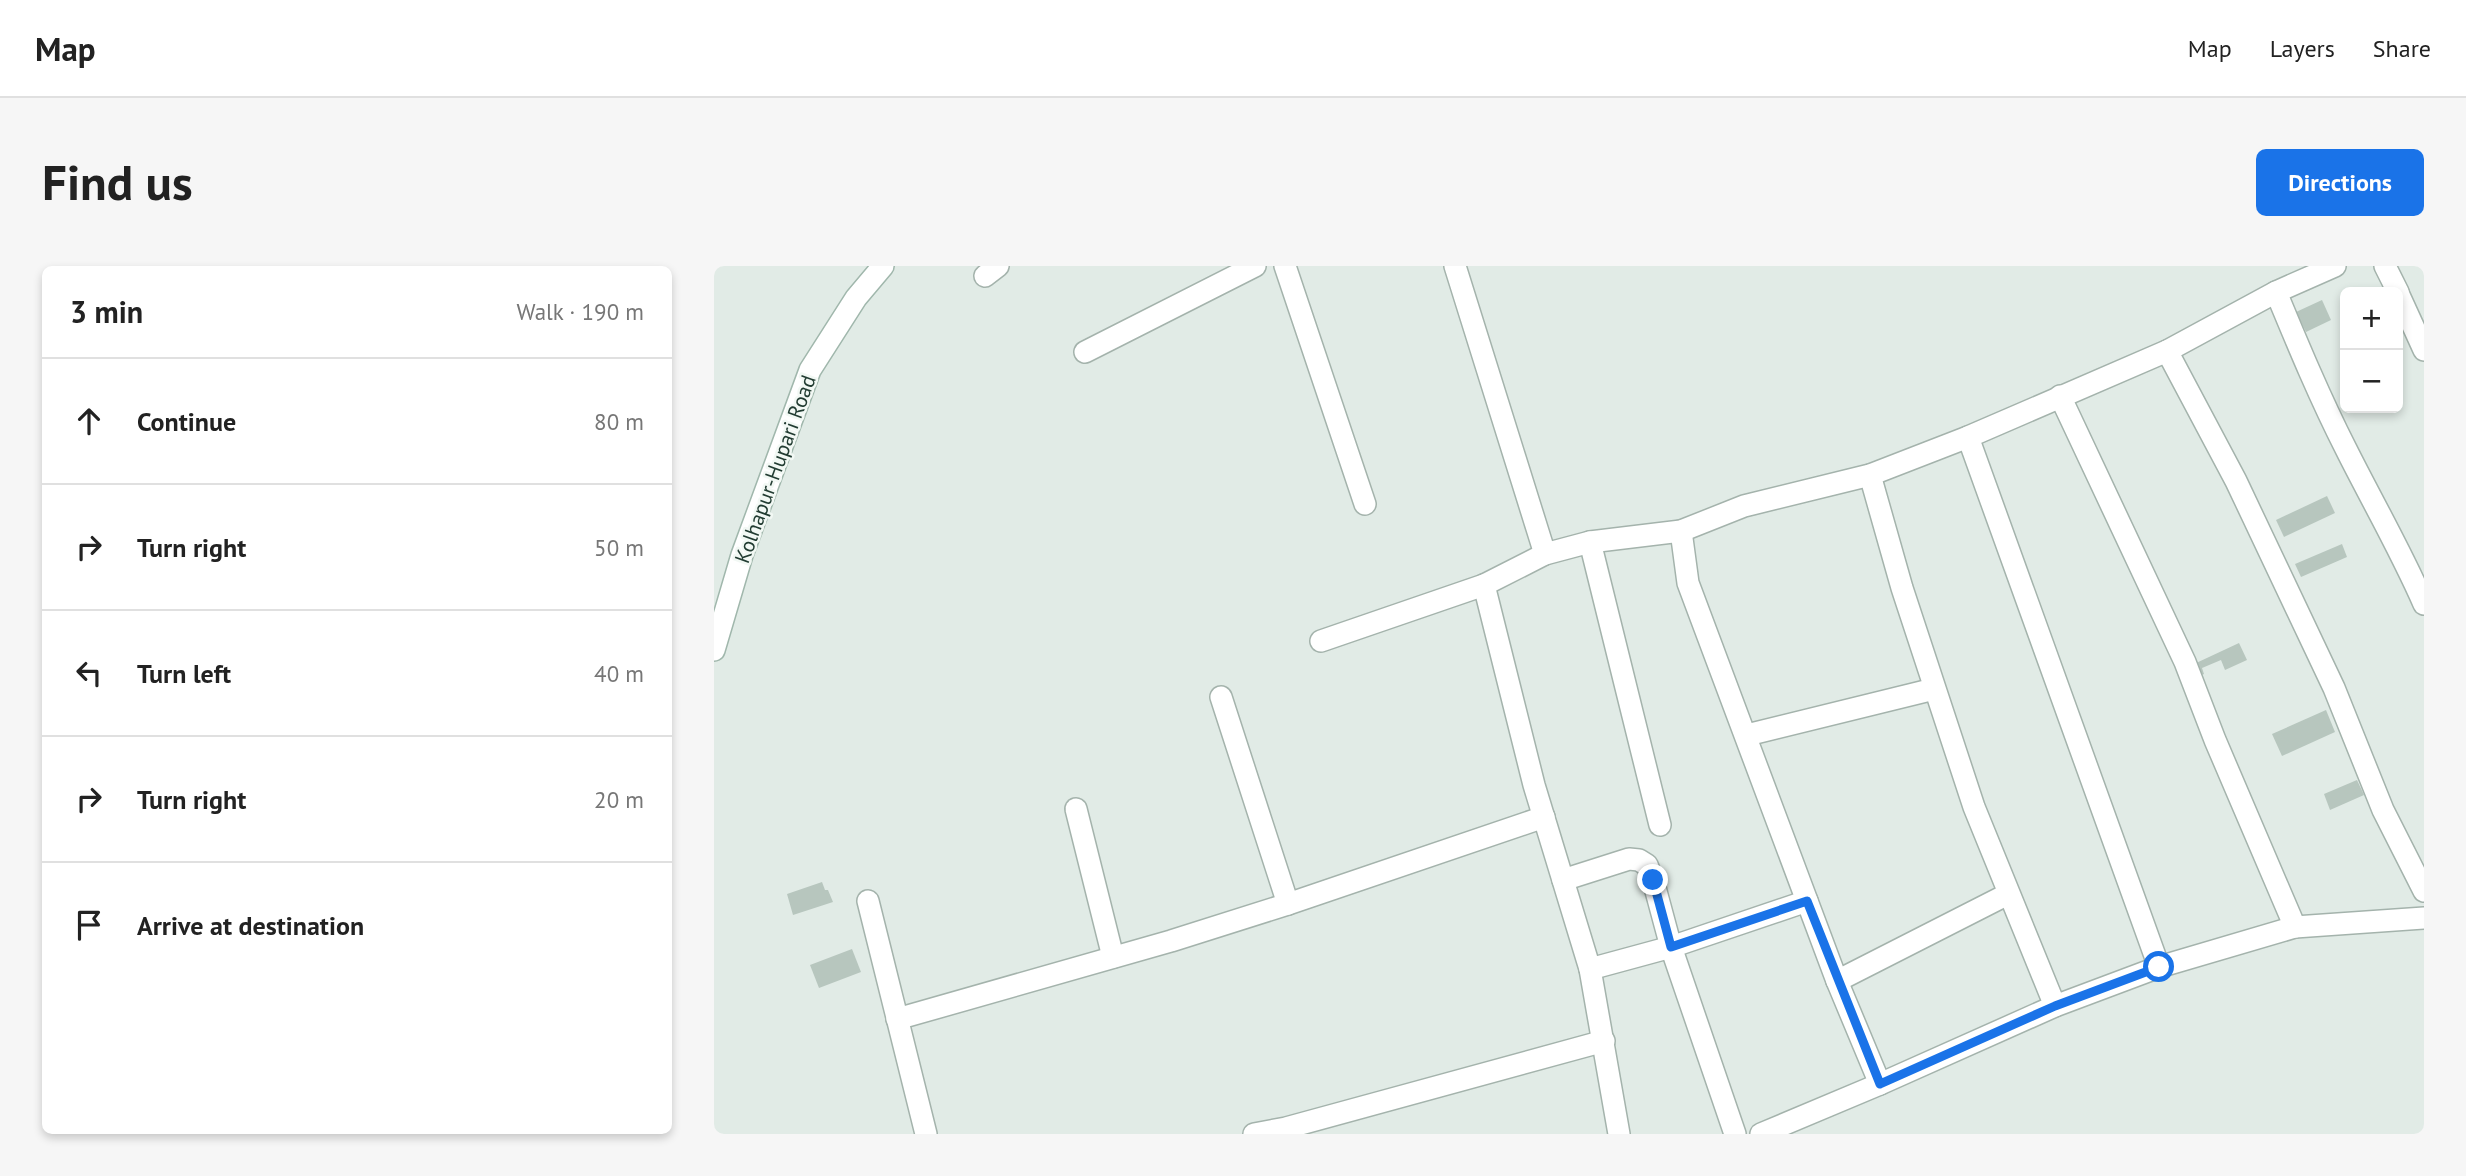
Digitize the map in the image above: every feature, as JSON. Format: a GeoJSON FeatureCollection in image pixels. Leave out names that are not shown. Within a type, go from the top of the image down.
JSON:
{"type":"FeatureCollection","features":[{"type":"Feature","properties":{"kind":"street","name":"Kolhapur-Hupari Road"},"geometry":{"type":"LineString","coordinates":[[714,650],[743,555],[810,370],[856,298],[883,266]]}},
{"type":"Feature","properties":{"kind":"street"},"geometry":{"type":"LineString","coordinates":[[1085,352],[1255,266]]}},
{"type":"Feature","properties":{"kind":"street"},"geometry":{"type":"LineString","coordinates":[[1285,266],[1365,504]]}},
{"type":"Feature","properties":{"kind":"street"},"geometry":{"type":"LineString","coordinates":[[1455,266],[1545,554]]}},
{"type":"Feature","properties":{"kind":"street"},"geometry":{"type":"LineString","coordinates":[[1321,641],[1484,585],[1545,554],[1590,542],[1681,531],[1744,506],[1870,475],[1968,437],[2167,351],[2276,292],[2335,266]]}},
{"type":"Feature","properties":{"kind":"street"},"geometry":{"type":"LineString","coordinates":[[2385,266],[2395,287]]}},
{"type":"Feature","properties":{"kind":"street"},"geometry":{"type":"LineString","coordinates":[[2276,292],[2308,370],[2403,556],[2424,604]]}},
{"type":"Feature","properties":{"kind":"street"},"geometry":{"type":"LineString","coordinates":[[2403,304],[2424,350]]}},
{"type":"Feature","properties":{"kind":"street"},"geometry":{"type":"LineString","coordinates":[[2167,351],[2236,481],[2334,688],[2383,810],[2424,891]]}},
{"type":"Feature","properties":{"kind":"street"},"geometry":{"type":"LineString","coordinates":[[2060,396],[2185,663],[2295,927]]}},
{"type":"Feature","properties":{"kind":"street"},"geometry":{"type":"LineString","coordinates":[[1968,437],[2159,967]]}},
{"type":"Feature","properties":{"kind":"street"},"geometry":{"type":"LineString","coordinates":[[1870,475],[1902,588],[1974,807],[2055,1006]]}},
{"type":"Feature","properties":{"kind":"street"},"geometry":{"type":"LineString","coordinates":[[1681,531],[1688,583],[1837,981],[1880,1084]]}},
{"type":"Feature","properties":{"kind":"street"},"geometry":{"type":"LineString","coordinates":[[1590,542],[1660,825]]}},
{"type":"Feature","properties":{"kind":"street"},"geometry":{"type":"LineString","coordinates":[[1484,585],[1544,817],[1590,969],[1619,1134]]}},
{"type":"Feature","properties":{"kind":"street"},"geometry":{"type":"LineString","coordinates":[[1746,735],[1934,689]]}},
{"type":"Feature","properties":{"kind":"street"},"geometry":{"type":"LineString","coordinates":[[1221,697],[1287,904]]}},
{"type":"Feature","properties":{"kind":"street"},"geometry":{"type":"LineString","coordinates":[[1076,809],[1113,957]]}},
{"type":"Feature","properties":{"kind":"street"},"geometry":{"type":"LineString","coordinates":[[897,1019],[1287,904],[1544,817]]}},
{"type":"Feature","properties":{"kind":"street"},"geometry":{"type":"LineString","coordinates":[[1563,880],[1629,859],[1639,860],[1647,865],[1671,947],[1735,1134]]}},
{"type":"Feature","properties":{"kind":"street"},"geometry":{"type":"LineString","coordinates":[[1837,981],[2008,894]]}},
{"type":"Feature","properties":{"kind":"street"},"geometry":{"type":"LineString","coordinates":[[868,901],[926,1134]]}},
{"type":"Feature","properties":{"kind":"street"},"geometry":{"type":"LineString","coordinates":[[1590,969],[1671,947],[1807,901]]}},
{"type":"Feature","properties":{"kind":"street"},"geometry":{"type":"LineString","coordinates":[[1761,1134],[2055,1006],[2159,967],[2295,927],[2424,918]]}},
{"type":"Feature","properties":{"kind":"street"},"geometry":{"type":"LineString","coordinates":[[1254,1134],[1287,1131],[1604,1041]]}},
{"type":"Feature","properties":{"kind":"building"},"geometry":{"type":"Polygon","coordinates":[[[2322,300],[2331,320],[2306,332],[2296,312],[2322,300]]]}},
{"type":"Feature","properties":{"kind":"building"},"geometry":{"type":"Polygon","coordinates":[[[2327,496],[2335,513],[2284,537],[2276,520],[2327,496]]]}},
{"type":"Feature","properties":{"kind":"building"},"geometry":{"type":"Polygon","coordinates":[[[2342,544],[2347,557],[2301,577],[2295,564],[2342,544]]]}},
{"type":"Feature","properties":{"kind":"building"},"geometry":{"type":"Polygon","coordinates":[[[2239,643],[2247,660],[2225,670],[2221,660],[2202,668],[2204,674],[2199,676],[2194,664],[2239,643]]]}},
{"type":"Feature","properties":{"kind":"building"},"geometry":{"type":"Polygon","coordinates":[[[2326,710],[2335,732],[2282,756],[2272,734],[2326,710]]]}},
{"type":"Feature","properties":{"kind":"building"},"geometry":{"type":"Polygon","coordinates":[[[2357,780],[2364,795],[2330,810],[2324,794],[2357,780]]]}},
{"type":"Feature","properties":{"kind":"building"},"geometry":{"type":"Polygon","coordinates":[[[822,882],[833,902],[793,915],[787,894],[822,882]]]}},
{"type":"Feature","properties":{"kind":"building"},"geometry":{"type":"Polygon","coordinates":[[[852,949],[861,972],[819,988],[810,965],[852,949]]]}},
{"type":"Feature","properties":{"kind":"route"},"geometry":{"type":"LineString","coordinates":[[1653,880],[1671,947],[1807,901],[1880,1084],[2055,1006],[2159,967]]}}]}
